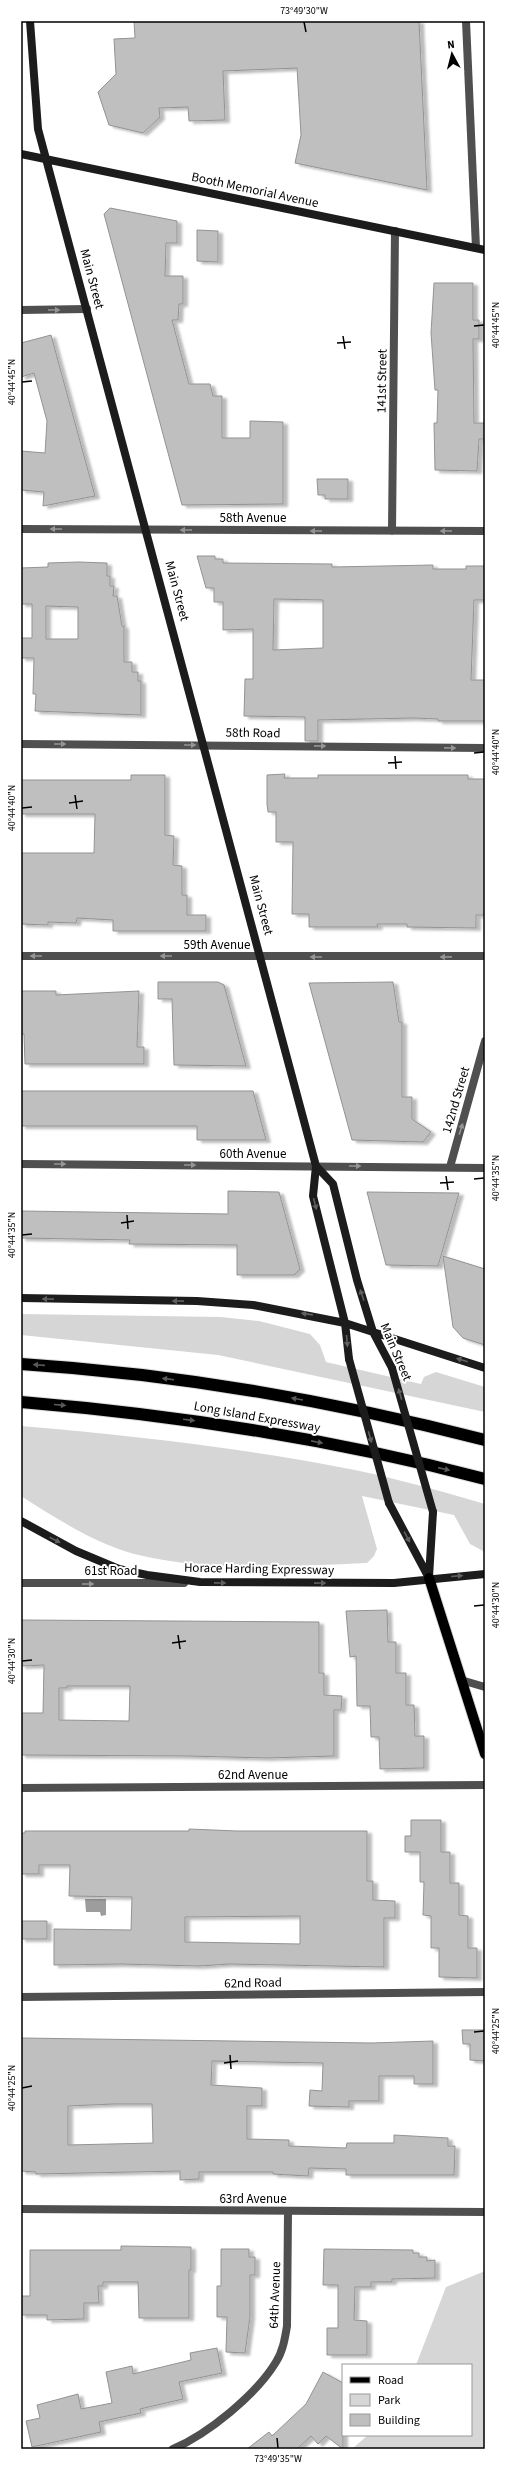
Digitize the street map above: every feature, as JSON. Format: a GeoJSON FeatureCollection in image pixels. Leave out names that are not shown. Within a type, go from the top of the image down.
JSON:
{"type":"FeatureCollection","features":[{"type":"Feature","properties":{"kind":"highway","name":"Long Island Expressway"},"geometry":{"type":"LineString","coordinates":[[21,1364],[116,1372],[246,1390],[382,1415],[485,1440]]}},
{"type":"Feature","properties":{"kind":"highway","name":"Long Island Expressway"},"geometry":{"type":"LineString","coordinates":[[21,1402],[209,1422],[343,1447],[485,1479]]}},
{"type":"Feature","properties":{"kind":"main road","name":"Main Street"},"geometry":{"type":"LineString","coordinates":[[30,21],[35,112],[45,158],[205,745],[316,1166],[313,1196],[345,1323],[349,1359],[389,1503],[429,1578],[485,1754]]}},
{"type":"Feature","properties":{"kind":"main road","name":"Booth Memorial Avenue"},"geometry":{"type":"LineString","coordinates":[[21,154],[485,250]]}},
{"type":"Feature","properties":{"kind":"main road","name":"Main Street"},"geometry":{"type":"LineString","coordinates":[[316,1166],[333,1184],[357,1280],[373,1332],[392,1368],[433,1512],[429,1578]]}},
{"type":"Feature","properties":{"kind":"main road"},"geometry":{"type":"LineString","coordinates":[[21,1298],[225,1302],[278,1309],[345,1323],[485,1368]]}},
{"type":"Feature","properties":{"kind":"main road","name":"Horace Harding Expressway"},"geometry":{"type":"LineString","coordinates":[[21,1521],[76,1551],[119,1568],[147,1575],[200,1582],[394,1582],[485,1574]]}},
{"type":"Feature","properties":{"kind":"street"},"geometry":{"type":"LineString","coordinates":[[466,21],[476,248]]}},
{"type":"Feature","properties":{"kind":"street","name":"141st Street"},"geometry":{"type":"LineString","coordinates":[[392,531],[395,231]]}},
{"type":"Feature","properties":{"kind":"street"},"geometry":{"type":"LineString","coordinates":[[21,310],[87,309]]}},
{"type":"Feature","properties":{"kind":"street","name":"58th Avenue"},"geometry":{"type":"LineString","coordinates":[[21,529],[392,531],[485,530]]}},
{"type":"Feature","properties":{"kind":"street","name":"58th Road"},"geometry":{"type":"LineString","coordinates":[[21,744],[485,748]]}},
{"type":"Feature","properties":{"kind":"street","name":"59th Avenue"},"geometry":{"type":"LineString","coordinates":[[21,956],[485,956]]}},
{"type":"Feature","properties":{"kind":"street","name":"142nd Street"},"geometry":{"type":"LineString","coordinates":[[450,1167],[485,1040]]}},
{"type":"Feature","properties":{"kind":"street","name":"60th Avenue"},"geometry":{"type":"LineString","coordinates":[[21,1164],[485,1168]]}},
{"type":"Feature","properties":{"kind":"street","name":"61st Road"},"geometry":{"type":"LineString","coordinates":[[21,1583],[200,1582]]}},
{"type":"Feature","properties":{"kind":"street"},"geometry":{"type":"LineString","coordinates":[[461,1680],[485,1687]]}},
{"type":"Feature","properties":{"kind":"street","name":"62nd Avenue"},"geometry":{"type":"LineString","coordinates":[[21,1788],[485,1785]]}},
{"type":"Feature","properties":{"kind":"street","name":"62nd Road"},"geometry":{"type":"LineString","coordinates":[[21,1997],[485,1992]]}},
{"type":"Feature","properties":{"kind":"street","name":"63rd Avenue"},"geometry":{"type":"LineString","coordinates":[[21,2209],[485,2212]]}},
{"type":"Feature","properties":{"kind":"street","name":"64th Avenue"},"geometry":{"type":"LineString","coordinates":[[173,2449],[185,2444],[251,2393],[277,2361],[284,2344],[287,2326],[288,2211]]}},
{"type":"Feature","properties":{"kind":"green space"},"geometry":{"type":"Polygon","coordinates":[[[21,1314],[221,1317],[259,1321],[310,1334],[320,1345],[326,1362],[421,1384],[424,1377],[436,1372],[485,1387],[485,1412],[218,1355],[21,1335],[21,1314]]]}},
{"type":"Feature","properties":{"kind":"green space"},"geometry":{"type":"Polygon","coordinates":[[[21,1426],[101,1433],[260,1453],[357,1471],[431,1489],[485,1504],[485,1552],[470,1544],[454,1515],[362,1496],[377,1549],[374,1556],[367,1563],[254,1567],[225,1566],[170,1561],[127,1552],[79,1531],[21,1496],[21,1426]]]}},
{"type":"Feature","properties":{"kind":"green space"},"geometry":{"type":"Polygon","coordinates":[[[485,2271],[485,2449],[352,2449],[367,2436],[472,2436],[472,2364],[416,2364],[446,2287],[485,2271]]]}},
{"type":"Feature","properties":{"kind":"shaded area"},"geometry":{"type":"Polygon","coordinates":[[[85,1899],[106,1899],[106,1915],[101,1916],[100,1912],[86,1912],[85,1899]]]}},
{"type":"Feature","properties":{"kind":"building"},"geometry":{"type":"Polygon","coordinates":[[[134,21],[419,21],[427,190],[295,163],[301,135],[297,68],[223,71],[225,120],[189,121],[188,107],[159,108],[160,117],[143,133],[109,125],[98,92],[116,74],[114,39],[135,38],[134,21]]]}},
{"type":"Feature","properties":{"kind":"building"},"geometry":{"type":"Polygon","coordinates":[[[110,208],[177,221],[177,243],[166,243],[165,276],[183,276],[183,304],[179,304],[178,320],[172,320],[189,384],[210,384],[213,396],[222,396],[222,438],[250,438],[250,421],[283,422],[283,504],[182,505],[104,214],[110,208]]]}},
{"type":"Feature","properties":{"kind":"building"},"geometry":{"type":"Polygon","coordinates":[[[197,230],[218,231],[218,262],[197,261],[197,230]]]}},
{"type":"Feature","properties":{"kind":"building"},"geometry":{"type":"Polygon","coordinates":[[[434,283],[473,283],[473,320],[479,320],[479,339],[473,339],[474,423],[485,423],[485,439],[479,439],[477,471],[435,470],[434,423],[437,423],[438,390],[435,390],[431,333],[434,283]]]}},
{"type":"Feature","properties":{"kind":"building"},"geometry":{"type":"Polygon","coordinates":[[[51,335],[95,496],[43,506],[44,492],[21,490],[21,451],[45,453],[47,421],[34,373],[21,377],[21,343],[51,335]]]}},
{"type":"Feature","properties":{"kind":"building"},"geometry":{"type":"Polygon","coordinates":[[[317,479],[348,479],[348,499],[325,499],[325,495],[318,495],[317,479]]]}},
{"type":"Feature","properties":{"kind":"building"},"geometry":{"type":"Polygon","coordinates":[[[197,556],[215,556],[215,559],[223,559],[223,563],[332,564],[332,567],[433,565],[433,569],[466,569],[466,566],[485,566],[485,600],[474,600],[471,680],[485,680],[485,721],[438,721],[438,719],[413,718],[318,720],[318,741],[305,741],[305,717],[244,716],[245,679],[253,679],[253,629],[223,630],[223,602],[214,602],[214,588],[206,588],[197,556]],[[274,599],[273,650],[323,648],[323,600],[274,599]]]}},
{"type":"Feature","properties":{"kind":"building"},"geometry":{"type":"Polygon","coordinates":[[[48,563],[107,563],[107,576],[110,576],[110,586],[114,586],[113,596],[117,596],[122,626],[124,626],[124,662],[132,662],[132,672],[138,672],[138,681],[141,681],[141,715],[35,711],[36,694],[33,694],[34,658],[21,658],[21,638],[32,638],[32,604],[21,604],[21,568],[48,567],[48,563]],[[46,606],[46,639],[78,639],[78,607],[46,606]]]}},
{"type":"Feature","properties":{"kind":"building"},"geometry":{"type":"Polygon","coordinates":[[[285,774],[284,778],[318,778],[318,775],[468,775],[468,779],[485,779],[485,915],[476,915],[476,928],[407,927],[407,924],[377,924],[378,927],[309,927],[309,914],[292,914],[293,842],[276,842],[276,812],[268,812],[267,804],[267,775],[285,774]]]}},
{"type":"Feature","properties":{"kind":"building"},"geometry":{"type":"Polygon","coordinates":[[[131,775],[165,775],[165,835],[174,836],[173,865],[182,866],[182,895],[187,895],[187,915],[206,915],[206,931],[113,931],[113,920],[77,918],[76,923],[48,922],[48,925],[21,924],[21,853],[94,853],[95,814],[21,814],[21,780],[131,780],[131,775]]]}},
{"type":"Feature","properties":{"kind":"building"},"geometry":{"type":"Polygon","coordinates":[[[158,982],[218,982],[224,985],[246,1066],[174,1065],[172,999],[158,999],[158,982]]]}},
{"type":"Feature","properties":{"kind":"building"},"geometry":{"type":"Polygon","coordinates":[[[393,982],[399,1022],[402,1022],[402,1097],[412,1097],[412,1119],[431,1132],[423,1142],[352,1140],[309,983],[393,982]]]}},
{"type":"Feature","properties":{"kind":"building"},"geometry":{"type":"Polygon","coordinates":[[[21,991],[56,991],[56,995],[139,991],[137,1047],[144,1047],[144,1064],[25,1064],[24,1034],[21,1034],[21,991]]]}},
{"type":"Feature","properties":{"kind":"building"},"geometry":{"type":"Polygon","coordinates":[[[21,1091],[253,1091],[266,1140],[197,1140],[197,1126],[21,1126],[21,1091]]]}},
{"type":"Feature","properties":{"kind":"building"},"geometry":{"type":"Polygon","coordinates":[[[228,1191],[279,1192],[300,1269],[294,1275],[237,1275],[237,1245],[129,1244],[130,1240],[21,1238],[21,1211],[228,1214],[228,1191]]]}},
{"type":"Feature","properties":{"kind":"building"},"geometry":{"type":"Polygon","coordinates":[[[367,1192],[459,1193],[438,1266],[386,1265],[367,1192]]]}},
{"type":"Feature","properties":{"kind":"building"},"geometry":{"type":"Polygon","coordinates":[[[443,1256],[485,1269],[485,1345],[463,1338],[453,1327],[443,1256]]]}},
{"type":"Feature","properties":{"kind":"building"},"geometry":{"type":"Polygon","coordinates":[[[387,1610],[388,1642],[396,1642],[396,1673],[406,1673],[406,1705],[414,1705],[415,1736],[424,1736],[424,1768],[380,1769],[379,1737],[371,1737],[370,1706],[357,1706],[356,1656],[350,1657],[346,1611],[387,1610]]]}},
{"type":"Feature","properties":{"kind":"building"},"geometry":{"type":"Polygon","coordinates":[[[21,1620],[319,1622],[319,1673],[324,1673],[324,1695],[342,1696],[341,1710],[334,1710],[334,1756],[267,1758],[21,1755],[21,1713],[43,1713],[44,1665],[21,1666],[21,1620]],[[67,1686],[67,1688],[59,1688],[59,1720],[129,1721],[130,1686],[67,1686]]]}},
{"type":"Feature","properties":{"kind":"building"},"geometry":{"type":"Polygon","coordinates":[[[411,1820],[441,1820],[441,1852],[450,1852],[450,1883],[459,1883],[459,1915],[468,1916],[468,1948],[477,1948],[477,1978],[439,1977],[439,1948],[431,1948],[431,1916],[423,1915],[424,1882],[420,1882],[420,1852],[405,1852],[405,1836],[411,1836],[411,1820]]]}},
{"type":"Feature","properties":{"kind":"building"},"geometry":{"type":"Polygon","coordinates":[[[189,1829],[237,1831],[367,1831],[367,1881],[373,1881],[373,1900],[395,1901],[395,1918],[384,1918],[384,1967],[229,1964],[199,1966],[121,1964],[54,1965],[54,1929],[131,1930],[132,1897],[69,1896],[70,1865],[39,1865],[39,1874],[21,1874],[21,1833],[25,1833],[25,1831],[189,1831],[189,1829]],[[300,1916],[185,1917],[185,1942],[300,1944],[300,1916]]]}},
{"type":"Feature","properties":{"kind":"building"},"geometry":{"type":"Polygon","coordinates":[[[21,1921],[47,1921],[47,1939],[21,1939],[21,1921]]]}},
{"type":"Feature","properties":{"kind":"building"},"geometry":{"type":"Polygon","coordinates":[[[462,2030],[485,2030],[485,2061],[470,2060],[470,2044],[463,2044],[462,2030]]]}},
{"type":"Feature","properties":{"kind":"building"},"geometry":{"type":"Polygon","coordinates":[[[21,2038],[372,2043],[433,2041],[433,2084],[414,2084],[414,2076],[379,2076],[379,2101],[349,2101],[349,2107],[309,2106],[310,2090],[322,2091],[323,2063],[212,2061],[211,2085],[262,2088],[262,2106],[247,2106],[247,2139],[289,2140],[289,2146],[346,2148],[347,2143],[394,2143],[394,2135],[448,2138],[448,2146],[455,2146],[454,2175],[346,2175],[346,2169],[309,2168],[308,2176],[273,2174],[273,2172],[199,2172],[199,2179],[180,2180],[180,2171],[36,2174],[36,2172],[21,2171],[21,2038]],[[152,2104],[68,2106],[68,2145],[153,2143],[152,2104]]]}},
{"type":"Feature","properties":{"kind":"building"},"geometry":{"type":"Polygon","coordinates":[[[121,2246],[191,2247],[191,2270],[189,2270],[189,2318],[139,2318],[138,2282],[103,2282],[103,2286],[98,2286],[99,2303],[84,2303],[84,2319],[47,2320],[47,2315],[21,2315],[21,2296],[30,2296],[30,2250],[121,2250],[121,2246]]]}},
{"type":"Feature","properties":{"kind":"building"},"geometry":{"type":"Polygon","coordinates":[[[221,2249],[249,2249],[249,2257],[255,2257],[255,2275],[250,2275],[250,2317],[245,2353],[226,2352],[227,2317],[217,2317],[217,2286],[221,2286],[221,2249]]]}},
{"type":"Feature","properties":{"kind":"building"},"geometry":{"type":"Polygon","coordinates":[[[324,2249],[413,2250],[413,2253],[419,2253],[419,2257],[427,2257],[427,2261],[435,2260],[435,2278],[392,2279],[392,2282],[371,2282],[371,2287],[355,2287],[354,2320],[367,2321],[367,2355],[327,2355],[327,2328],[338,2328],[338,2285],[323,2285],[324,2249]]]}},
{"type":"Feature","properties":{"kind":"building"},"geometry":{"type":"Polygon","coordinates":[[[217,2348],[222,2373],[179,2382],[183,2399],[140,2409],[141,2413],[99,2422],[101,2432],[32,2447],[26,2421],[40,2418],[37,2405],[78,2394],[81,2409],[112,2403],[106,2372],[132,2366],[133,2374],[191,2360],[190,2353],[217,2348]]]}},
{"type":"Feature","properties":{"kind":"building"},"geometry":{"type":"Polygon","coordinates":[[[323,2372],[342,2382],[343,2449],[326,2436],[318,2444],[311,2436],[297,2449],[247,2449],[269,2432],[272,2436],[306,2404],[323,2372]]]}}]}
